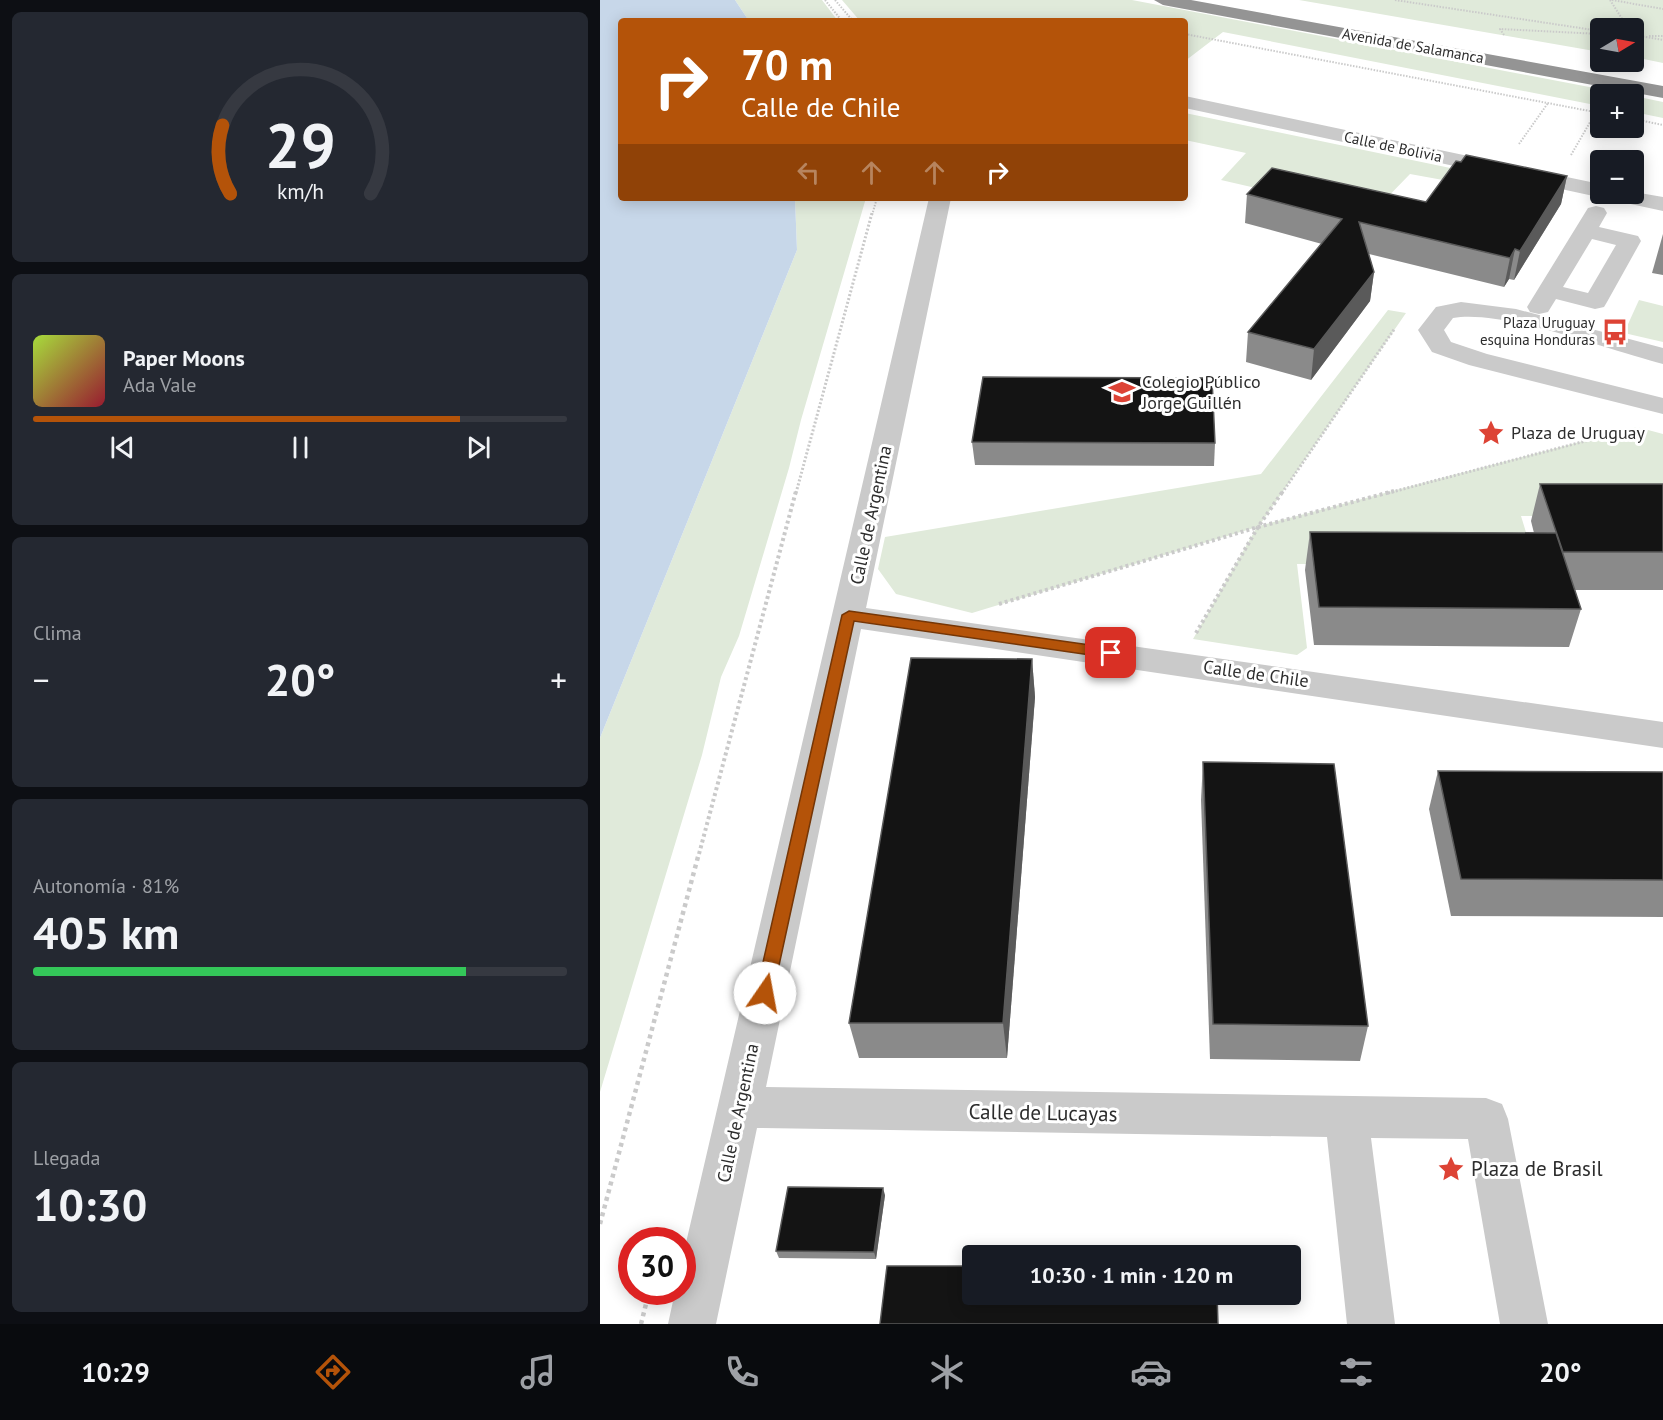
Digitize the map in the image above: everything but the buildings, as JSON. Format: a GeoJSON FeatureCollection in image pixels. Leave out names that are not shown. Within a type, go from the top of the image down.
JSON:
{"type":"FeatureCollection","features":[{"type":"Feature","properties":{"kind":"highway","name":"Avenida de Salamanca"},"geometry":{"type":"LineString","coordinates":[[1163,0],[1663,92]]}},
{"type":"Feature","properties":{"kind":"highway","name":"Avenida de Salamanca"},"geometry":{"type":"LineString","coordinates":[[1250,0],[1590,61]]}},
{"type":"Feature","properties":{"kind":"street","name":"Calle de Bolivia"},"geometry":{"type":"LineString","coordinates":[[1188,103],[1590,189]]}},
{"type":"Feature","properties":{"kind":"street"},"geometry":{"type":"LineString","coordinates":[[1644,200],[1663,204]]}},
{"type":"Feature","properties":{"kind":"street","name":"Calle de Argentina"},"geometry":{"type":"LineString","coordinates":[[692,1324],[939,201]]}},
{"type":"Feature","properties":{"kind":"street"},"geometry":{"type":"LineString","coordinates":[[1530,321],[1603,204]]}},
{"type":"Feature","properties":{"kind":"street"},"geometry":{"type":"LineString","coordinates":[[1548,290],[1595,302],[1630,241],[1585,231]]}},
{"type":"Feature","properties":{"kind":"street"},"geometry":{"type":"LineString","coordinates":[[1663,356],[1493,312],[1461,309],[1445,313],[1431,330],[1441,348],[1478,360],[1663,406]]}},
{"type":"Feature","properties":{"kind":"street","name":"Calle de Chile"},"geometry":{"type":"LineString","coordinates":[[849,615],[1663,735]]}},
{"type":"Feature","properties":{"kind":"street","name":"Calle de Lucayas"},"geometry":{"type":"LineString","coordinates":[[740,1107],[1347,1119]]}},
{"type":"Feature","properties":{"kind":"street"},"geometry":{"type":"LineString","coordinates":[[1371,1324],[1347,1119],[1486,1119],[1524,1324]]}},
{"type":"Feature","properties":{"kind":"path"},"geometry":{"type":"LineString","coordinates":[[825,0],[840,18]]}},
{"type":"Feature","properties":{"kind":"path"},"geometry":{"type":"LineString","coordinates":[[834,0],[850,18]]}},
{"type":"Feature","properties":{"kind":"path"},"geometry":{"type":"LineString","coordinates":[[1395,0],[1590,30]]}},
{"type":"Feature","properties":{"kind":"path"},"geometry":{"type":"LineString","coordinates":[[1611,0],[1663,9]]}},
{"type":"Feature","properties":{"kind":"path"},"geometry":{"type":"LineString","coordinates":[[1611,0],[1622,18]]}},
{"type":"Feature","properties":{"kind":"path"},"geometry":{"type":"LineString","coordinates":[[1657,8],[1663,5]]}},
{"type":"Feature","properties":{"kind":"path"},"geometry":{"type":"LineString","coordinates":[[1506,37],[1500,29],[1590,32]]}},
{"type":"Feature","properties":{"kind":"path"},"geometry":{"type":"LineString","coordinates":[[1188,35],[1590,111]]}},
{"type":"Feature","properties":{"kind":"path"},"geometry":{"type":"LineString","coordinates":[[1644,35],[1663,36]]}},
{"type":"Feature","properties":{"kind":"path"},"geometry":{"type":"LineString","coordinates":[[1644,37],[1663,40]]}},
{"type":"Feature","properties":{"kind":"path"},"geometry":{"type":"LineString","coordinates":[[1501,170],[1548,103]]}},
{"type":"Feature","properties":{"kind":"path"},"geometry":{"type":"LineString","coordinates":[[1644,121],[1663,125]]}},
{"type":"Feature","properties":{"kind":"path"},"geometry":{"type":"LineString","coordinates":[[1556,182],[1590,122]]}},
{"type":"Feature","properties":{"kind":"path"},"geometry":{"type":"LineString","coordinates":[[600,1224],[858,260],[876,201]]}},
{"type":"Feature","properties":{"kind":"path"},"geometry":{"type":"LineString","coordinates":[[1177,662],[1258,526],[1406,313],[1438,321]]}},
{"type":"Feature","properties":{"kind":"path"},"geometry":{"type":"LineString","coordinates":[[956,631],[972,613],[1258,526],[1636,427]]}},
{"type":"Feature","properties":{"kind":"path"},"geometry":{"type":"LineString","coordinates":[[641,1324],[646,1305]]}},
{"type":"Feature","properties":{"kind":"green space"},"geometry":{"type":"Polygon","coordinates":[[[735,0],[822,0],[836,18],[747,18],[735,0]]]}},
{"type":"Feature","properties":{"kind":"green space"},"geometry":{"type":"Polygon","coordinates":[[[842,0],[1132,0],[1590,87],[1590,104],[1223,32],[1188,59],[1188,18],[857,18],[842,0]]]}},
{"type":"Feature","properties":{"kind":"green space"},"geometry":{"type":"Polygon","coordinates":[[[1299,0],[1663,0],[1663,63],[1644,59],[1644,18],[1590,18],[1590,50],[1299,0]]]}},
{"type":"Feature","properties":{"kind":"green space"},"geometry":{"type":"Polygon","coordinates":[[[1644,98],[1663,102],[1663,118],[1644,114],[1644,98]]]}},
{"type":"Feature","properties":{"kind":"green space"},"geometry":{"type":"Polygon","coordinates":[[[1188,114],[1460,170],[1454,182],[1410,174],[1376,209],[1273,192],[1221,180],[1246,153],[1188,141],[1188,114]]]}},
{"type":"Feature","properties":{"kind":"green space"},"geometry":{"type":"Polygon","coordinates":[[[795,201],[865,201],[789,468],[739,636],[721,677],[702,755],[600,1092],[600,738],[797,250],[795,201]]]}},
{"type":"Feature","properties":{"kind":"green space"},"geometry":{"type":"Polygon","coordinates":[[[1639,300],[1663,306],[1663,342],[1624,333],[1639,300]]]}},
{"type":"Feature","properties":{"kind":"green space"},"geometry":{"type":"Polygon","coordinates":[[[1388,310],[1406,313],[1259,526],[1637,427],[1663,434],[1663,516],[1521,516],[1536,565],[1297,564],[1307,648],[1297,655],[1193,639],[1257,527],[972,613],[896,594],[878,569],[885,537],[1261,474],[1388,310]]]}},
{"type":"Feature","properties":{"kind":"water"},"geometry":{"type":"Polygon","coordinates":[[[600,0],[735,0],[747,18],[618,18],[618,201],[795,201],[797,250],[600,738],[600,0]]]}},
{"type":"Feature","properties":{"kind":"place","name":"Plaza Uruguay esquina Honduras"},"geometry":{"type":"Point","coordinates":[1615,332]}},
{"type":"Feature","properties":{"kind":"place","name":"Colegio Público Jorge Guillén"},"geometry":{"type":"Point","coordinates":[1122,392]}},
{"type":"Feature","properties":{"kind":"place","name":"Plaza de Uruguay"},"geometry":{"type":"Point","coordinates":[1491,433]}},
{"type":"Feature","properties":{"kind":"place","name":"Plaza de Brasil"},"geometry":{"type":"Point","coordinates":[1451,1169]}},
{"type":"Feature","properties":{"kind":"route"},"geometry":{"type":"LineString","coordinates":[[765,993],[849,615],[1111,653]]}}]}
